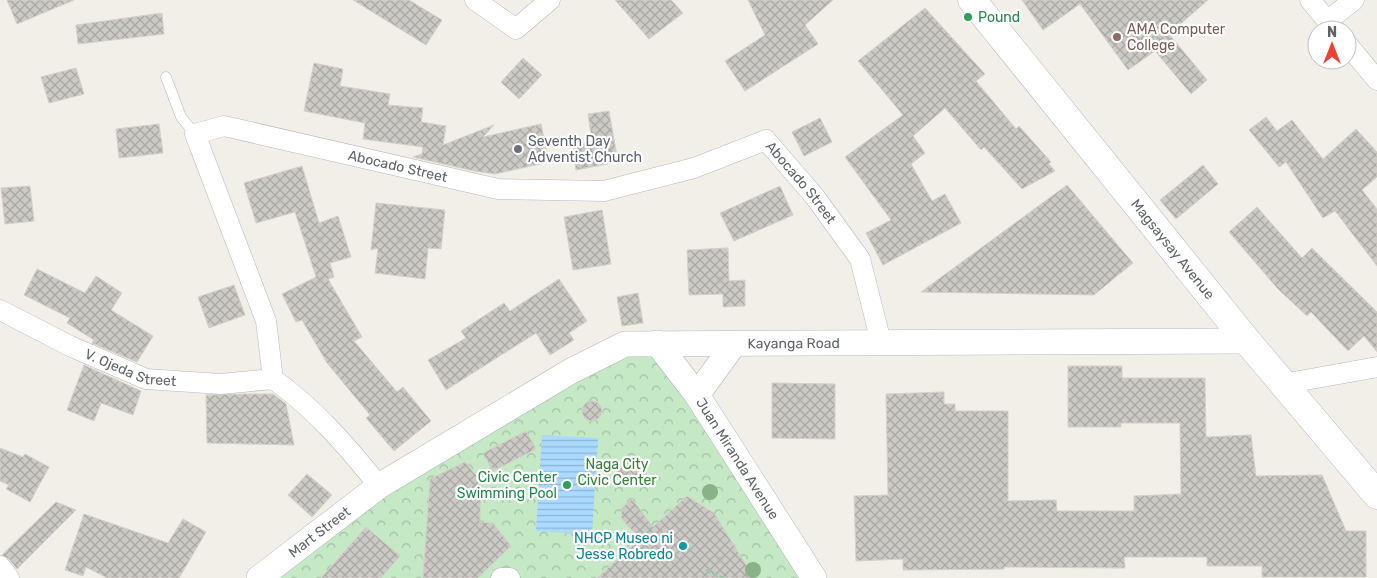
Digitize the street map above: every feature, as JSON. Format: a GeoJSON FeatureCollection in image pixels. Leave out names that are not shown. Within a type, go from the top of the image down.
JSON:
{"type":"FeatureCollection","features":[{"type":"Feature","properties":{"kind":"main road","name":"Magsaysay Avenue"},"geometry":{"type":"LineString","coordinates":[[972,0],[1247,341],[1377,496]]}},
{"type":"Feature","properties":{"kind":"street"},"geometry":{"type":"LineString","coordinates":[[475,0],[516,29],[550,0]]}},
{"type":"Feature","properties":{"kind":"street"},"geometry":{"type":"LineString","coordinates":[[1310,0],[1327,20]]}},
{"type":"Feature","properties":{"kind":"street"},"geometry":{"type":"LineString","coordinates":[[1336,20],[1354,0]]}},
{"type":"Feature","properties":{"kind":"street"},"geometry":{"type":"LineString","coordinates":[[1357,56],[1377,80]]}},
{"type":"Feature","properties":{"kind":"street","name":"Abocado Street"},"geometry":{"type":"LineString","coordinates":[[195,134],[224,126],[498,189],[604,191],[694,168],[766,140],[815,197],[860,259],[882,342]]}},
{"type":"Feature","properties":{"kind":"street"},"geometry":{"type":"LineString","coordinates":[[195,134],[266,321],[272,379],[299,398],[348,447],[379,486]]}},
{"type":"Feature","properties":{"kind":"street","name":"V. Ojeda Street"},"geometry":{"type":"LineString","coordinates":[[0,310],[70,346],[146,379],[221,384],[272,379]]}},
{"type":"Feature","properties":{"kind":"street","name":"Kayanga Road"},"geometry":{"type":"LineString","coordinates":[[379,486],[571,371],[625,344],[1247,341]]}},
{"type":"Feature","properties":{"kind":"street","name":"Juan Miranda Avenue"},"geometry":{"type":"LineString","coordinates":[[658,344],[697,395],[814,578]]}},
{"type":"Feature","properties":{"kind":"street"},"geometry":{"type":"LineString","coordinates":[[697,395],[734,344]]}},
{"type":"Feature","properties":{"kind":"street"},"geometry":{"type":"LineString","coordinates":[[1283,384],[1377,367]]}},
{"type":"Feature","properties":{"kind":"street","name":"Mart Street"},"geometry":{"type":"LineString","coordinates":[[259,578],[379,486]]}},
{"type":"Feature","properties":{"kind":"street"},"geometry":{"type":"LineString","coordinates":[[0,566],[9,578]]}},
{"type":"Feature","properties":{"kind":"street"},"geometry":{"type":"LineString","coordinates":[[501,578],[510,578]]}},
{"type":"Feature","properties":{"kind":"lane"},"geometry":{"type":"LineString","coordinates":[[166,77],[181,116],[195,134]]}},
{"type":"Feature","properties":{"kind":"path"},"geometry":{"type":"LineString","coordinates":[[706,570],[723,578]]}},
{"type":"Feature","properties":{"kind":"green space","name":"Naga City Civic Center"},"geometry":{"type":"Polygon","coordinates":[[[657,343],[814,578],[259,578],[379,486],[625,344],[657,343]]]}},
{"type":"Feature","properties":{"kind":"water","name":"Civic Center Swimming Pool"},"geometry":{"type":"Polygon","coordinates":[[[542,435],[598,438],[592,535],[536,531],[542,435]]]}},
{"type":"Feature","properties":{"kind":"building"},"geometry":{"type":"Polygon","coordinates":[[[7,0],[74,0],[17,24],[7,0]]]}},
{"type":"Feature","properties":{"kind":"building"},"geometry":{"type":"Polygon","coordinates":[[[353,0],[409,0],[442,20],[426,45],[353,0]]]}},
{"type":"Feature","properties":{"kind":"building"},"geometry":{"type":"Polygon","coordinates":[[[615,0],[671,0],[683,13],[649,39],[615,0]]]}},
{"type":"Feature","properties":{"kind":"building"},"geometry":{"type":"Polygon","coordinates":[[[748,0],[833,0],[805,25],[818,44],[745,91],[725,61],[765,35],[748,0]]]}},
{"type":"Feature","properties":{"kind":"building"},"geometry":{"type":"Polygon","coordinates":[[[1022,0],[1208,0],[1169,34],[1207,80],[1191,94],[1155,51],[1128,70],[1080,4],[1043,30],[1022,0]]]}},
{"type":"Feature","properties":{"kind":"building"},"geometry":{"type":"Polygon","coordinates":[[[925,8],[985,74],[976,81],[1016,129],[1019,126],[1051,162],[1049,164],[1055,171],[1022,189],[984,147],[981,150],[945,108],[913,136],[925,153],[911,164],[932,201],[945,194],[961,223],[883,265],[866,233],[891,220],[845,157],[903,115],[858,61],[925,8]]]}},
{"type":"Feature","properties":{"kind":"building"},"geometry":{"type":"Polygon","coordinates":[[[162,13],[164,34],[78,44],[76,25],[162,13]]]}},
{"type":"Feature","properties":{"kind":"building"},"geometry":{"type":"Polygon","coordinates":[[[523,58],[542,75],[519,99],[501,82],[523,58]]]}},
{"type":"Feature","properties":{"kind":"building"},"geometry":{"type":"Polygon","coordinates":[[[314,63],[343,69],[340,86],[390,94],[388,105],[423,108],[421,122],[446,126],[443,145],[494,125],[483,137],[541,124],[549,162],[495,174],[413,157],[422,154],[423,147],[363,139],[365,123],[304,111],[314,63]]]}},
{"type":"Feature","properties":{"kind":"building"},"geometry":{"type":"Polygon","coordinates":[[[76,68],[84,94],[49,103],[41,77],[76,68]]]}},
{"type":"Feature","properties":{"kind":"building"},"geometry":{"type":"Polygon","coordinates":[[[609,111],[618,162],[576,170],[572,145],[592,142],[588,114],[609,111]]]}},
{"type":"Feature","properties":{"kind":"building"},"geometry":{"type":"Polygon","coordinates":[[[1266,117],[1277,131],[1292,120],[1323,159],[1356,129],[1377,152],[1377,177],[1362,190],[1377,209],[1377,266],[1335,211],[1323,218],[1286,162],[1279,167],[1249,130],[1266,117]]]}},
{"type":"Feature","properties":{"kind":"building"},"geometry":{"type":"Polygon","coordinates":[[[820,118],[832,142],[804,156],[792,132],[820,118]]]}},
{"type":"Feature","properties":{"kind":"building"},"geometry":{"type":"Polygon","coordinates":[[[159,124],[163,153],[119,158],[116,129],[159,124]]]}},
{"type":"Feature","properties":{"kind":"building"},"geometry":{"type":"Polygon","coordinates":[[[1203,165],[1218,184],[1176,219],[1160,200],[1203,165]]]}},
{"type":"Feature","properties":{"kind":"building"},"geometry":{"type":"Polygon","coordinates":[[[302,166],[319,223],[338,216],[351,257],[330,263],[334,277],[328,279],[362,337],[354,341],[397,392],[403,387],[431,421],[394,451],[366,418],[370,415],[327,363],[302,320],[296,322],[282,294],[316,277],[295,212],[256,223],[244,183],[302,166]]]}},
{"type":"Feature","properties":{"kind":"building"},"geometry":{"type":"Polygon","coordinates":[[[1067,185],[1133,263],[1094,295],[921,292],[1067,185]]]}},
{"type":"Feature","properties":{"kind":"building"},"geometry":{"type":"Polygon","coordinates":[[[30,186],[34,221],[5,224],[1,188],[30,186]]]}},
{"type":"Feature","properties":{"kind":"building"},"geometry":{"type":"Polygon","coordinates":[[[780,186],[793,215],[734,241],[720,213],[780,186]]]}},
{"type":"Feature","properties":{"kind":"building"},"geometry":{"type":"Polygon","coordinates":[[[376,203],[445,210],[441,249],[428,248],[425,279],[375,273],[378,248],[371,250],[376,203]]]}},
{"type":"Feature","properties":{"kind":"building"},"geometry":{"type":"Polygon","coordinates":[[[1257,207],[1302,258],[1312,248],[1377,312],[1377,352],[1364,336],[1348,351],[1311,312],[1307,316],[1278,289],[1229,232],[1257,207]]]}},
{"type":"Feature","properties":{"kind":"building"},"geometry":{"type":"Polygon","coordinates":[[[602,210],[611,264],[573,270],[564,217],[602,210]]]}},
{"type":"Feature","properties":{"kind":"building"},"geometry":{"type":"Polygon","coordinates":[[[728,248],[729,281],[745,280],[745,306],[723,307],[723,294],[689,295],[687,250],[728,248]]]}},
{"type":"Feature","properties":{"kind":"building"},"geometry":{"type":"Polygon","coordinates":[[[37,269],[85,293],[96,276],[122,293],[111,310],[153,336],[137,362],[92,343],[94,340],[67,323],[70,318],[24,295],[37,269]]]}},
{"type":"Feature","properties":{"kind":"building"},"geometry":{"type":"Polygon","coordinates":[[[559,279],[587,321],[569,333],[574,340],[550,355],[536,333],[446,390],[428,360],[466,338],[461,331],[504,303],[510,311],[559,279]]]}},
{"type":"Feature","properties":{"kind":"building"},"geometry":{"type":"Polygon","coordinates":[[[234,285],[245,315],[209,328],[198,297],[234,285]]]}},
{"type":"Feature","properties":{"kind":"building"},"geometry":{"type":"Polygon","coordinates":[[[638,293],[643,323],[622,326],[617,297],[638,293]]]}},
{"type":"Feature","properties":{"kind":"building"},"geometry":{"type":"Polygon","coordinates":[[[84,365],[141,391],[133,415],[101,403],[94,421],[67,410],[84,365]]]}},
{"type":"Feature","properties":{"kind":"building"},"geometry":{"type":"Polygon","coordinates":[[[1068,366],[1122,366],[1122,378],[1205,378],[1206,437],[1251,435],[1256,476],[1322,475],[1346,531],[1366,531],[1366,577],[1262,577],[1262,566],[1207,566],[1207,557],[1124,557],[1125,568],[1004,567],[1004,569],[903,570],[903,559],[856,561],[854,496],[888,495],[886,394],[944,392],[944,404],[955,404],[955,411],[1008,411],[1008,501],[1056,500],[1057,511],[1134,511],[1134,496],[1181,494],[1180,423],[1121,423],[1121,427],[1068,427],[1068,366]]]}},
{"type":"Feature","properties":{"kind":"building"},"geometry":{"type":"Polygon","coordinates":[[[772,383],[835,384],[835,439],[772,438],[772,383]]]}},
{"type":"Feature","properties":{"kind":"building"},"geometry":{"type":"Polygon","coordinates":[[[273,394],[286,404],[294,445],[207,443],[206,395],[273,394]]]}},
{"type":"Feature","properties":{"kind":"building"},"geometry":{"type":"Polygon","coordinates":[[[592,401],[599,404],[602,411],[599,418],[592,421],[585,418],[582,411],[585,404],[592,401]]]}},
{"type":"Feature","properties":{"kind":"building"},"geometry":{"type":"Polygon","coordinates":[[[526,431],[536,449],[493,471],[483,453],[526,431]]]}},
{"type":"Feature","properties":{"kind":"building"},"geometry":{"type":"Polygon","coordinates":[[[0,448],[23,457],[25,454],[49,467],[30,502],[6,489],[9,485],[0,481],[0,448]]]}},
{"type":"Feature","properties":{"kind":"building"},"geometry":{"type":"Polygon","coordinates":[[[631,460],[636,467],[638,475],[626,485],[616,474],[618,466],[631,460]]]}},
{"type":"Feature","properties":{"kind":"building"},"geometry":{"type":"Polygon","coordinates":[[[465,462],[481,481],[480,522],[493,523],[511,546],[478,578],[423,578],[430,479],[465,462]]]}},
{"type":"Feature","properties":{"kind":"building"},"geometry":{"type":"Polygon","coordinates":[[[307,474],[332,495],[312,517],[288,495],[307,474]]]}},
{"type":"Feature","properties":{"kind":"building","name":"NHCP Museo ni Jesse Robredo"},"geometry":{"type":"Polygon","coordinates":[[[687,496],[714,513],[754,578],[597,578],[640,539],[621,518],[622,508],[632,499],[653,527],[687,496]]]}},
{"type":"Feature","properties":{"kind":"building"},"geometry":{"type":"Polygon","coordinates":[[[56,502],[76,510],[17,569],[9,559],[2,555],[56,502]]]}},
{"type":"Feature","properties":{"kind":"building"},"geometry":{"type":"Polygon","coordinates":[[[84,514],[168,543],[183,519],[206,532],[179,578],[107,578],[86,567],[83,576],[65,570],[84,514]]]}},
{"type":"Feature","properties":{"kind":"building"},"geometry":{"type":"Polygon","coordinates":[[[366,527],[400,556],[381,578],[321,578],[366,527]]]}},
{"type":"Feature","properties":{"kind":"place","name":"Pound"},"geometry":{"type":"Point","coordinates":[968,17]}},
{"type":"Feature","properties":{"kind":"place","name":"AMA Computer College"},"geometry":{"type":"Point","coordinates":[1117,37]}},
{"type":"Feature","properties":{"kind":"place","name":"Seventh Day Adventist Church"},"geometry":{"type":"Point","coordinates":[518,149]}},
{"type":"Feature","properties":{"kind":"place","name":"Civic Center Swimming Pool"},"geometry":{"type":"Point","coordinates":[567,485]}},
{"type":"Feature","properties":{"kind":"place","name":"NHCP Museo ni Jesse Robredo"},"geometry":{"type":"Point","coordinates":[683,546]}}]}
